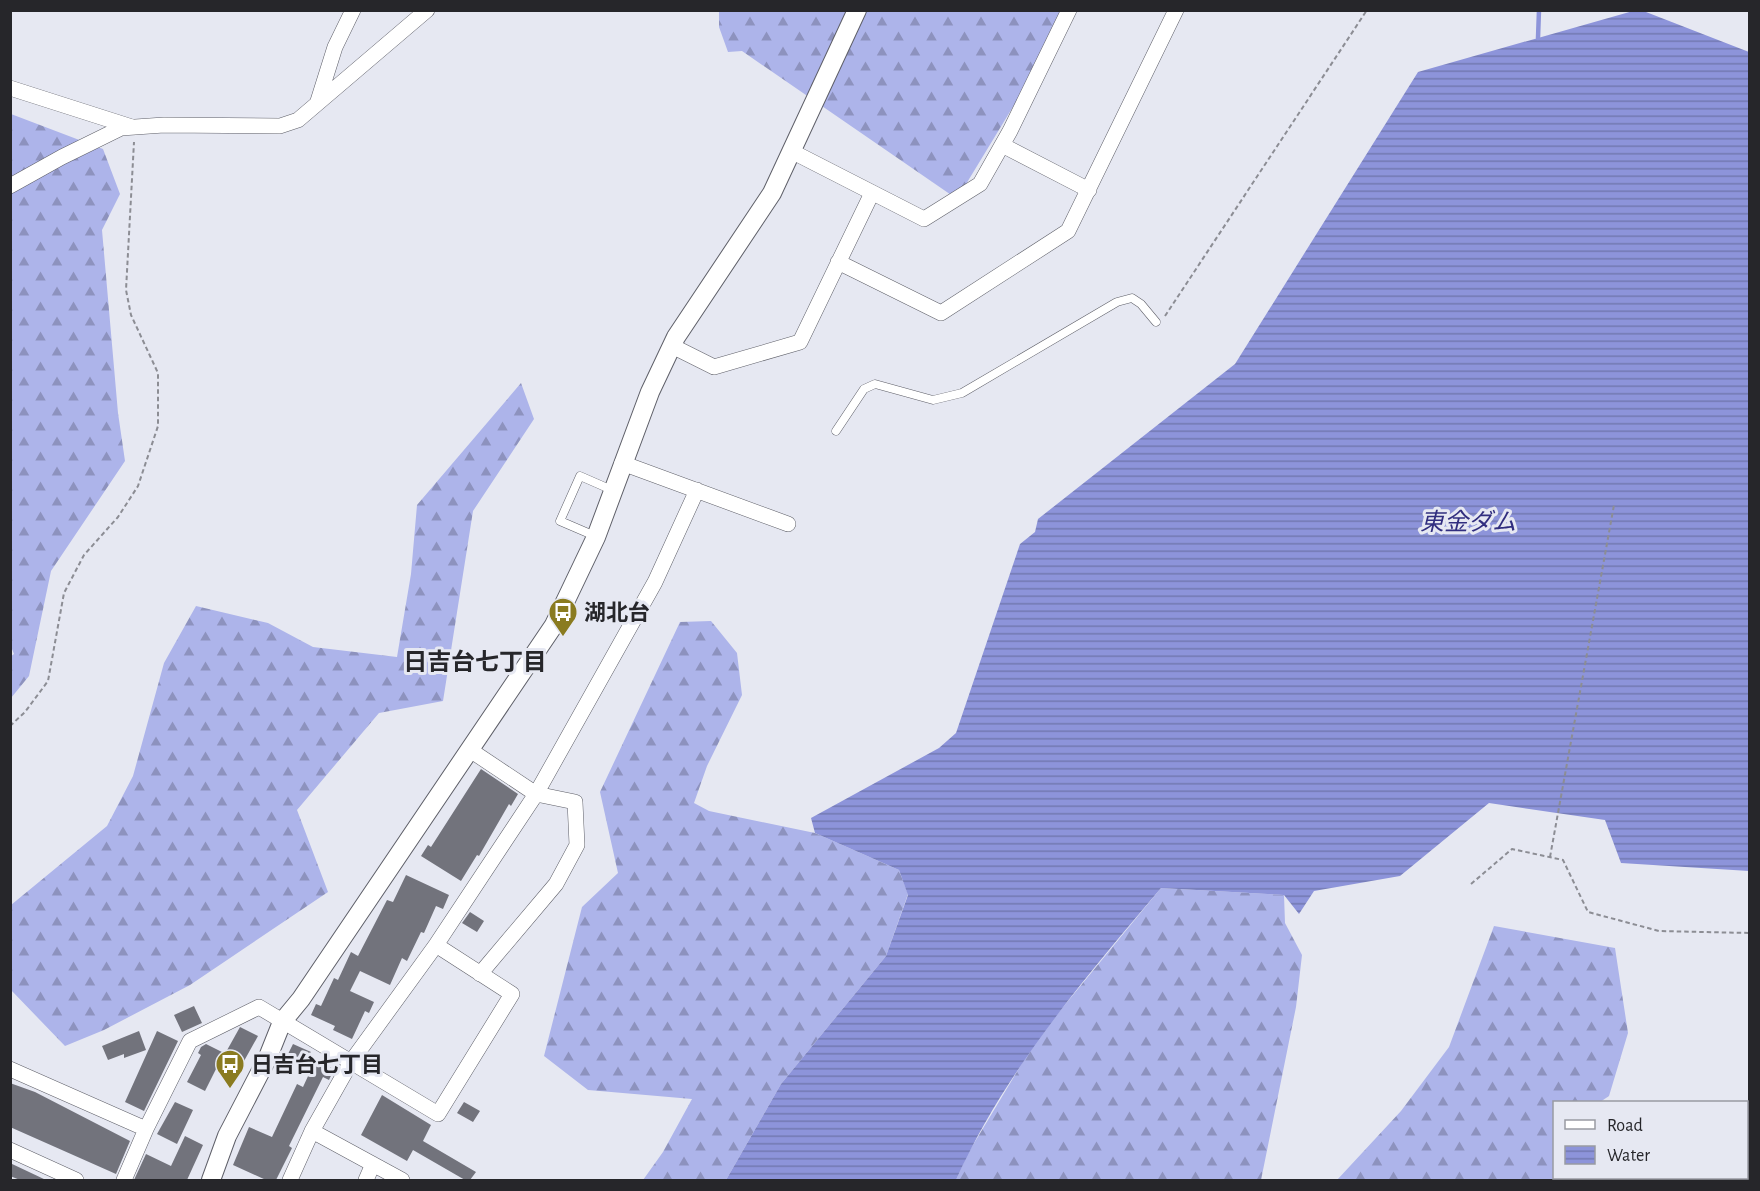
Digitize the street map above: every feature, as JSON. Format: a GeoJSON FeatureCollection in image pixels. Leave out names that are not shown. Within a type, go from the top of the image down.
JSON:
{"type":"FeatureCollection","features":[{"type":"Feature","properties":{"kind":"street"},"geometry":{"type":"LineString","coordinates":[[318,101],[334,47],[353,10]]}},
{"type":"Feature","properties":{"kind":"street"},"geometry":{"type":"LineString","coordinates":[[10,186],[121,128],[280,126],[298,120],[427,10]]}},
{"type":"Feature","properties":{"kind":"street"},"geometry":{"type":"LineString","coordinates":[[212,1180],[226,1136],[268,1057],[282,1022],[301,999],[554,625],[596,537],[650,392],[672,346],[772,193],[857,10]]}},
{"type":"Feature","properties":{"kind":"street"},"geometry":{"type":"LineString","coordinates":[[793,152],[924,219],[980,184],[1002,145],[1069,10]]}},
{"type":"Feature","properties":{"kind":"street"},"geometry":{"type":"LineString","coordinates":[[838,262],[941,313],[1068,231],[1176,10]]}},
{"type":"Feature","properties":{"kind":"street"},"geometry":{"type":"LineString","coordinates":[[10,88],[135,128]]}},
{"type":"Feature","properties":{"kind":"street"},"geometry":{"type":"LineString","coordinates":[[1002,145],[1089,189]]}},
{"type":"Feature","properties":{"kind":"street"},"geometry":{"type":"LineString","coordinates":[[672,346],[714,368],[800,342],[872,193]]}},
{"type":"Feature","properties":{"kind":"street"},"geometry":{"type":"LineString","coordinates":[[622,464],[788,524]]}},
{"type":"Feature","properties":{"kind":"street"},"geometry":{"type":"LineString","coordinates":[[290,1180],[312,1131],[351,1062],[436,945],[536,794],[655,582],[697,490]]}},
{"type":"Feature","properties":{"kind":"street"},"geometry":{"type":"LineString","coordinates":[[470,750],[536,794],[575,802],[577,845],[556,884],[480,974]]}},
{"type":"Feature","properties":{"kind":"street"},"geometry":{"type":"LineString","coordinates":[[124,1180],[146,1129],[190,1041],[259,1006],[282,1022],[438,1114],[512,994],[436,945]]}},
{"type":"Feature","properties":{"kind":"street"},"geometry":{"type":"LineString","coordinates":[[10,1069],[146,1129]]}},
{"type":"Feature","properties":{"kind":"street"},"geometry":{"type":"LineString","coordinates":[[312,1131],[402,1180]]}},
{"type":"Feature","properties":{"kind":"street"},"geometry":{"type":"LineString","coordinates":[[10,1150],[76,1180]]}},
{"type":"Feature","properties":{"kind":"street"},"geometry":{"type":"LineString","coordinates":[[366,1180],[373,1164]]}},
{"type":"Feature","properties":{"kind":"lane"},"geometry":{"type":"LineString","coordinates":[[836,431],[864,389],[875,384],[933,400],[962,393],[1117,302],[1132,298],[1141,304],[1156,322]]}},
{"type":"Feature","properties":{"kind":"lane"},"geometry":{"type":"LineString","coordinates":[[596,537],[560,521],[580,476],[613,491]]}},
{"type":"Feature","properties":{"kind":"path"},"geometry":{"type":"LineString","coordinates":[[1156,322],[1169,313],[1367,10]]}},
{"type":"Feature","properties":{"kind":"path"},"geometry":{"type":"LineString","coordinates":[[10,726],[25,712],[48,681],[64,593],[84,555],[118,517],[138,486],[158,426],[158,373],[131,315],[126,290],[135,128]]}},
{"type":"Feature","properties":{"kind":"path"},"geometry":{"type":"LineString","coordinates":[[1550,856],[1614,505]]}},
{"type":"Feature","properties":{"kind":"path"},"geometry":{"type":"LineString","coordinates":[[1471,884],[1512,849],[1563,860],[1588,912],[1659,931],[1749,933]]}},
{"type":"Feature","properties":{"kind":"green space"},"geometry":{"type":"Polygon","coordinates":[[[719,10],[1071,11],[957,199],[742,51],[728,52],[719,27],[719,10]]]}},
{"type":"Feature","properties":{"kind":"green space"},"geometry":{"type":"Polygon","coordinates":[[[11,114],[103,149],[120,194],[102,230],[118,413],[125,461],[51,571],[29,676],[11,698],[10,657],[14,654],[10,644],[11,114]]]}},
{"type":"Feature","properties":{"kind":"green space"},"geometry":{"type":"Polygon","coordinates":[[[521,383],[534,419],[473,511],[443,701],[379,713],[297,810],[328,892],[190,985],[104,1030],[65,1046],[11,990],[11,905],[107,826],[133,776],[164,663],[196,606],[268,623],[313,647],[397,657],[411,574],[417,505],[521,383]]]}},
{"type":"Feature","properties":{"kind":"green space"},"geometry":{"type":"Polygon","coordinates":[[[711,621],[737,653],[742,695],[707,766],[694,803],[709,811],[815,833],[899,870],[908,894],[886,956],[781,1084],[726,1180],[643,1180],[663,1152],[692,1099],[588,1090],[544,1056],[582,907],[618,873],[600,792],[680,622],[711,621]]]}},
{"type":"Feature","properties":{"kind":"green space"},"geometry":{"type":"Polygon","coordinates":[[[1161,888],[1284,895],[1285,923],[1302,955],[1296,1007],[1261,1180],[956,1180],[967,1155],[1036,1040],[1161,888]]]}},
{"type":"Feature","properties":{"kind":"green space"},"geometry":{"type":"Polygon","coordinates":[[[1494,926],[1615,948],[1628,1033],[1609,1096],[1602,1101],[1553,1101],[1553,1179],[1601,1180],[1337,1180],[1401,1111],[1449,1047],[1494,926]]]}},
{"type":"Feature","properties":{"kind":"water","name":"東金ダム"},"geometry":{"type":"Polygon","coordinates":[[[1633,11],[1646,12],[1749,52],[1749,871],[1621,863],[1605,820],[1489,803],[1400,876],[1314,891],[1299,914],[1284,895],[1161,888],[1075,992],[1022,1064],[998,1101],[956,1180],[726,1180],[781,1084],[886,956],[908,895],[899,870],[815,833],[811,818],[939,748],[956,733],[1020,544],[1035,532],[1038,519],[1235,364],[1418,72],[1633,11]]]}},
{"type":"Feature","properties":{"kind":"building"},"geometry":{"type":"Polygon","coordinates":[[[481,769],[518,794],[511,806],[509,804],[479,856],[477,855],[461,881],[421,856],[428,845],[431,847],[481,769]]]}},
{"type":"Feature","properties":{"kind":"building"},"geometry":{"type":"Polygon","coordinates":[[[406,875],[449,895],[443,909],[436,906],[424,933],[421,932],[407,961],[402,958],[390,985],[360,971],[350,991],[374,1002],[369,1013],[365,1011],[352,1039],[333,1030],[335,1026],[311,1015],[316,1004],[321,1006],[334,978],[338,980],[351,952],[358,956],[387,900],[393,902],[406,875]]]}},
{"type":"Feature","properties":{"kind":"building"},"geometry":{"type":"Polygon","coordinates":[[[470,912],[484,921],[477,932],[462,923],[470,912]]]}},
{"type":"Feature","properties":{"kind":"building"},"geometry":{"type":"Polygon","coordinates":[[[194,1006],[202,1023],[182,1032],[174,1015],[194,1006]]]}},
{"type":"Feature","properties":{"kind":"building"},"geometry":{"type":"Polygon","coordinates":[[[240,1027],[258,1036],[239,1070],[221,1061],[240,1027]]]}},
{"type":"Feature","properties":{"kind":"building"},"geometry":{"type":"Polygon","coordinates":[[[139,1031],[146,1050],[124,1058],[124,1054],[108,1060],[102,1046],[139,1031]]]}},
{"type":"Feature","properties":{"kind":"building"},"geometry":{"type":"Polygon","coordinates":[[[157,1031],[178,1041],[144,1111],[125,1102],[157,1031]]]}},
{"type":"Feature","properties":{"kind":"building"},"geometry":{"type":"Polygon","coordinates":[[[206,1044],[224,1053],[205,1091],[187,1082],[201,1055],[198,1053],[201,1047],[206,1044]]]}},
{"type":"Feature","properties":{"kind":"building"},"geometry":{"type":"Polygon","coordinates":[[[293,1044],[311,1052],[306,1063],[288,1054],[293,1044]]]}},
{"type":"Feature","properties":{"kind":"building"},"geometry":{"type":"Polygon","coordinates":[[[315,1061],[334,1069],[329,1080],[323,1077],[289,1146],[292,1148],[276,1180],[266,1180],[233,1165],[249,1127],[272,1137],[297,1084],[303,1087],[315,1061]]]}},
{"type":"Feature","properties":{"kind":"building"},"geometry":{"type":"Polygon","coordinates":[[[10,1083],[35,1092],[130,1141],[116,1174],[10,1127],[10,1083]]]}},
{"type":"Feature","properties":{"kind":"building"},"geometry":{"type":"Polygon","coordinates":[[[382,1095],[431,1125],[423,1141],[476,1172],[470,1180],[465,1180],[413,1150],[407,1161],[361,1135],[382,1095]]]}},
{"type":"Feature","properties":{"kind":"building"},"geometry":{"type":"Polygon","coordinates":[[[175,1102],[193,1110],[177,1144],[157,1134],[175,1102]]]}},
{"type":"Feature","properties":{"kind":"building"},"geometry":{"type":"Polygon","coordinates":[[[464,1102],[480,1111],[473,1122],[457,1113],[464,1102]]]}},
{"type":"Feature","properties":{"kind":"building"},"geometry":{"type":"Polygon","coordinates":[[[185,1136],[203,1145],[187,1180],[134,1180],[146,1154],[171,1166],[185,1136]]]}},
{"type":"Feature","properties":{"kind":"building"},"geometry":{"type":"Polygon","coordinates":[[[10,1163],[46,1180],[20,1180],[10,1176],[10,1163]]]}},
{"type":"Feature","properties":{"kind":"waterway"},"geometry":{"type":"LineString","coordinates":[[1538,38],[1539,10]]}},
{"type":"Feature","properties":{"kind":"place","name":"湖北台"},"geometry":{"type":"Point","coordinates":[563,638]}},
{"type":"Feature","properties":{"kind":"place","name":"日吉台七丁目"},"geometry":{"type":"Point","coordinates":[230,1090]}},
{"type":"Feature","properties":{"kind":"district","name":"日吉台七丁目"},"geometry":{"type":"Point","coordinates":[475,662]}}]}
